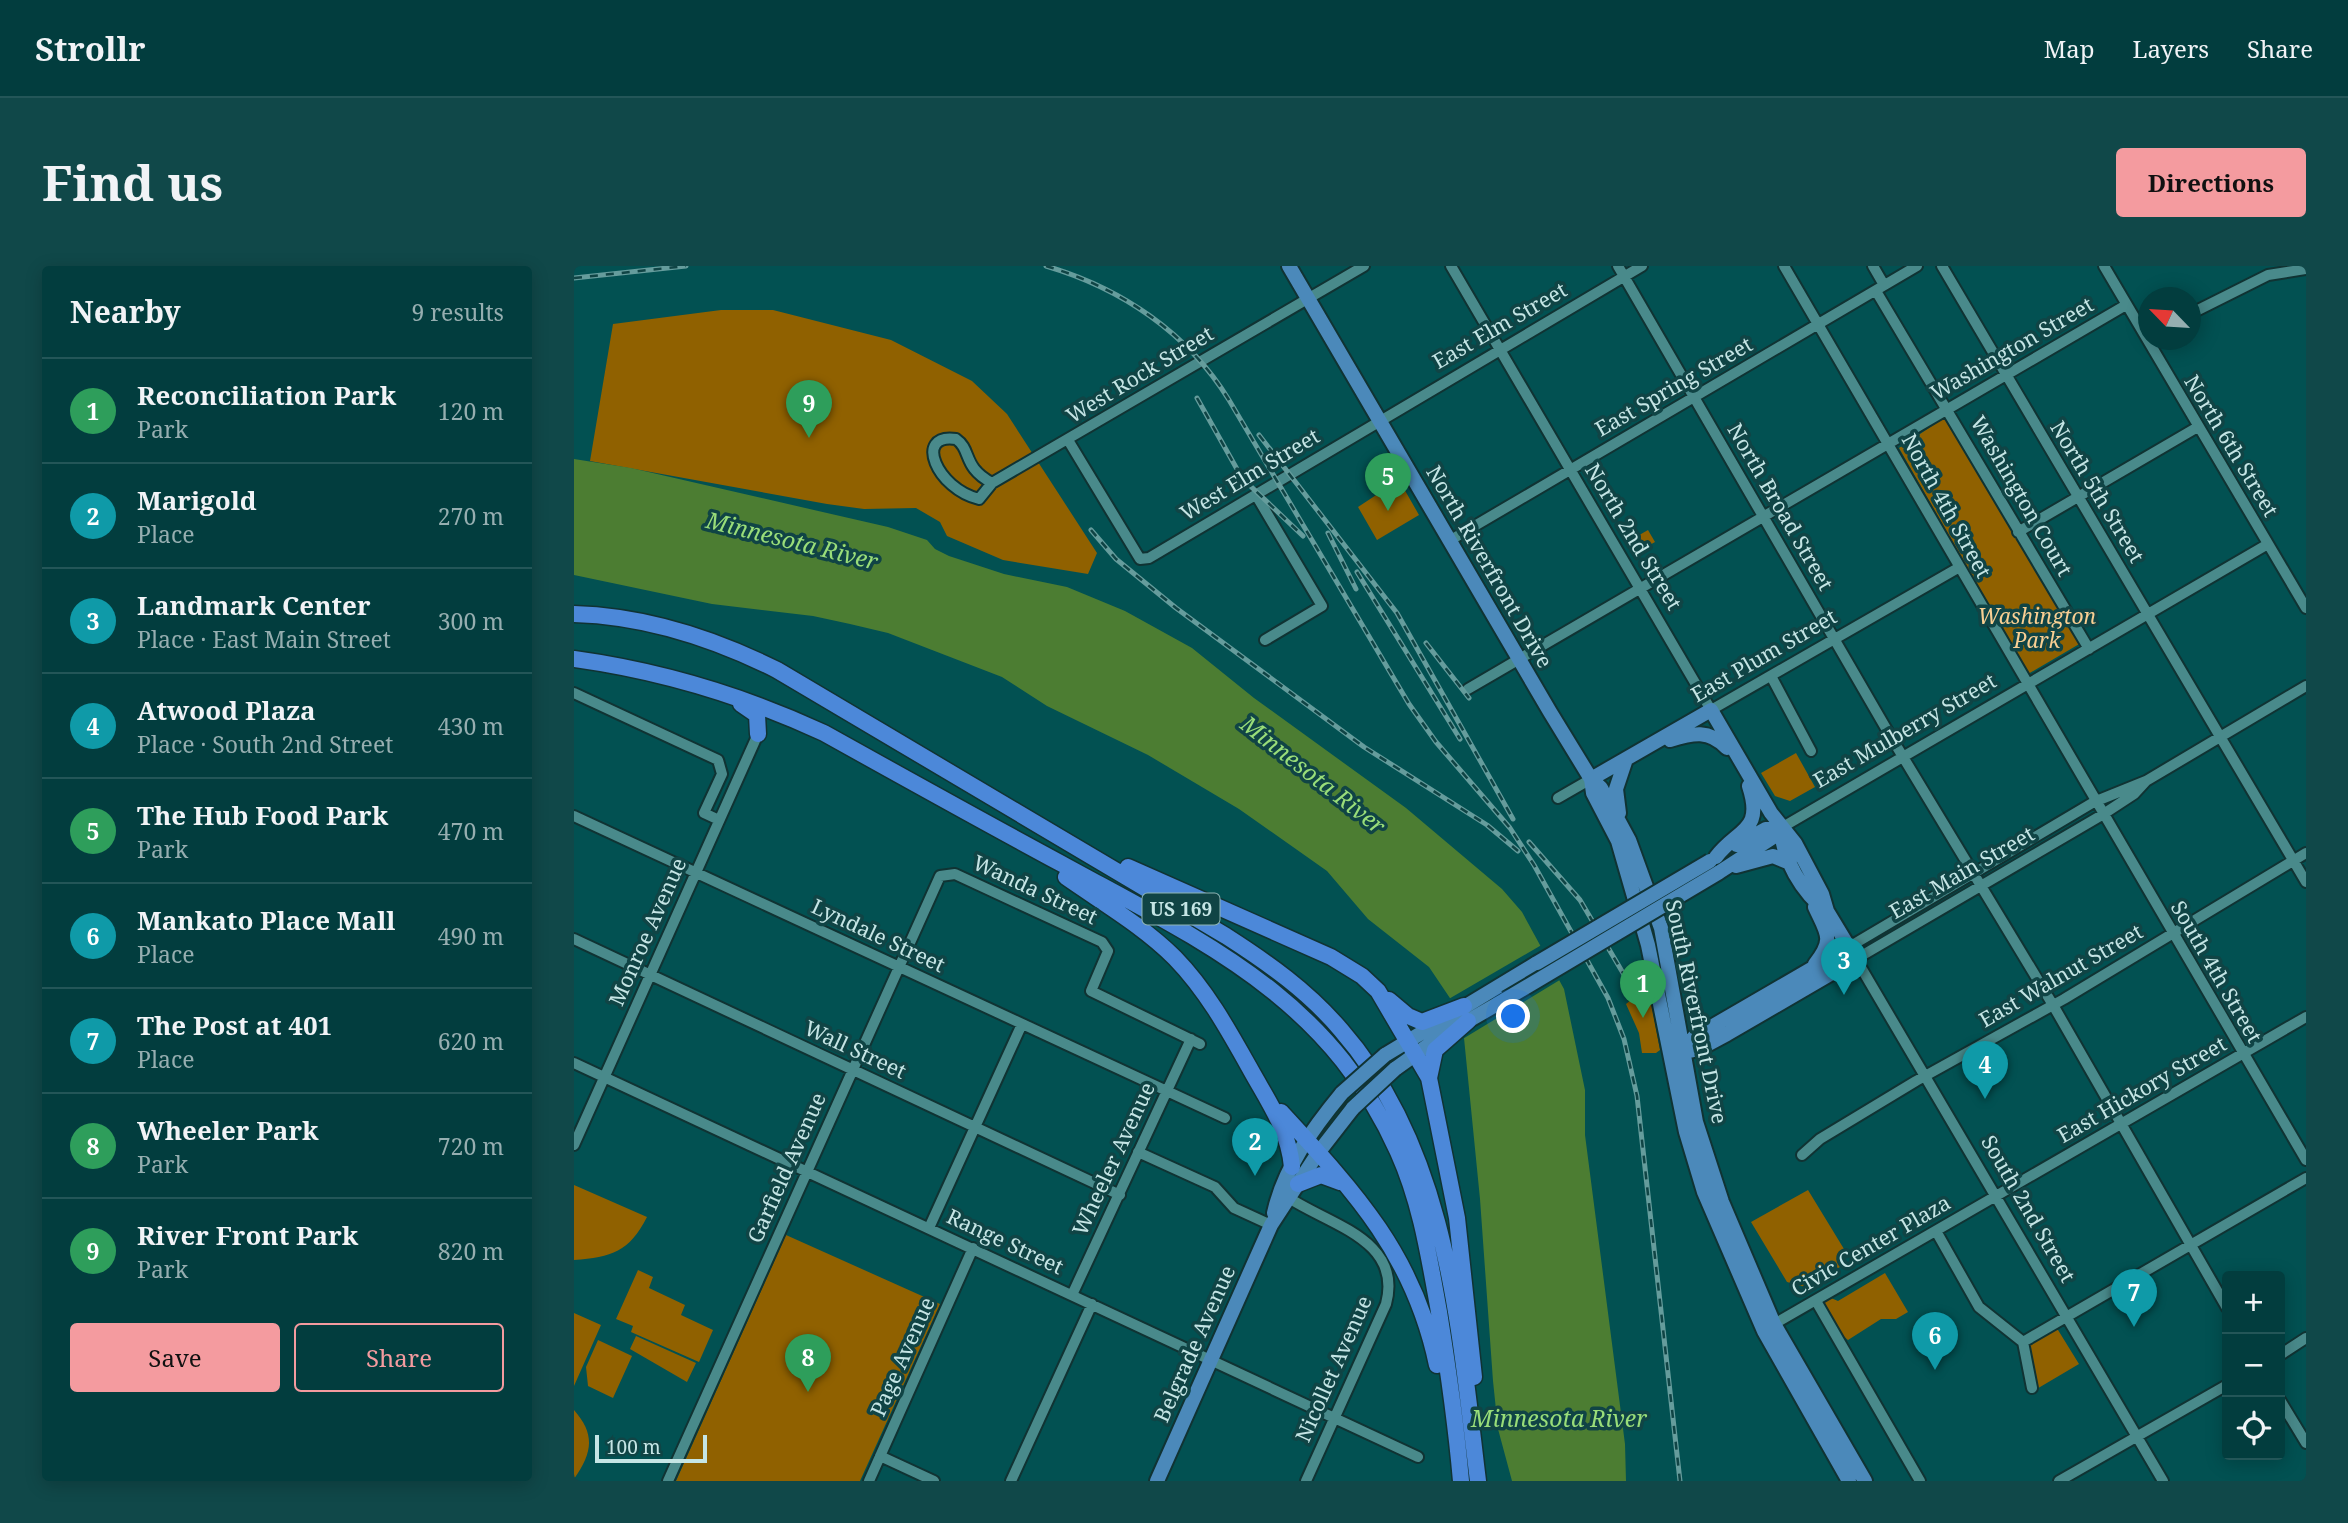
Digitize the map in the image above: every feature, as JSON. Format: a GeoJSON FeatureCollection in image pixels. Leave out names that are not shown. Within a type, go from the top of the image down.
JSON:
{"type":"FeatureCollection","features":[{"type":"Feature","properties":{"kind":"highway","name":"US 169"},"geometry":{"type":"LineString","coordinates":[[574,614],[653,625],[750,656],[1042,825],[1282,973],[1341,1030],[1375,1075],[1412,1144],[1431,1200],[1455,1316],[1479,1481]]}},
{"type":"Feature","properties":{"kind":"highway","name":"US 169"},"geometry":{"type":"LineString","coordinates":[[574,659],[686,682],[741,698],[800,722],[1253,974],[1306,1017],[1349,1068],[1385,1124],[1412,1185],[1428,1248],[1461,1481]]}},
{"type":"Feature","properties":{"kind":"highway"},"geometry":{"type":"LineString","coordinates":[[686,682],[754,711],[759,720],[758,734]]}},
{"type":"Feature","properties":{"kind":"highway"},"geometry":{"type":"LineString","coordinates":[[758,734],[774,720],[800,722]]}},
{"type":"Feature","properties":{"kind":"highway"},"geometry":{"type":"LineString","coordinates":[[989,825],[1132,922],[1175,958],[1211,1003],[1266,1096],[1288,1139],[1292,1167]]}},
{"type":"Feature","properties":{"kind":"highway"},"geometry":{"type":"LineString","coordinates":[[1042,825],[1207,904],[1331,957],[1362,976],[1408,1016],[1434,1033]]}},
{"type":"Feature","properties":{"kind":"highway"},"geometry":{"type":"LineString","coordinates":[[1378,991],[1429,1078]]}},
{"type":"Feature","properties":{"kind":"highway"},"geometry":{"type":"LineString","coordinates":[[1434,1033],[1466,1013]]}},
{"type":"Feature","properties":{"kind":"highway"},"geometry":{"type":"LineString","coordinates":[[1434,1033],[1466,1013]]}},
{"type":"Feature","properties":{"kind":"highway"},"geometry":{"type":"LineString","coordinates":[[1434,1033],[1429,1078],[1457,1218],[1479,1434],[1479,1481]]}},
{"type":"Feature","properties":{"kind":"highway"},"geometry":{"type":"LineString","coordinates":[[1266,1096],[1308,1139],[1390,1241],[1413,1285],[1433,1345],[1458,1449]]}},
{"type":"Feature","properties":{"kind":"highway"},"geometry":{"type":"LineString","coordinates":[[1293,1191],[1321,1175],[1329,1175],[1344,1185]]}},
{"type":"Feature","properties":{"kind":"main road","name":"North Riverfront Drive"},"geometry":{"type":"LineString","coordinates":[[1289,266],[1591,779]]}},
{"type":"Feature","properties":{"kind":"main road","name":"East Plum Street"},"geometry":{"type":"LineString","coordinates":[[1591,779],[1711,710]]}},
{"type":"Feature","properties":{"kind":"main road","name":"North 2nd Street"},"geometry":{"type":"LineString","coordinates":[[1711,710],[1781,828],[1795,842],[1822,894],[1827,911],[1852,953]]}},
{"type":"Feature","properties":{"kind":"main road"},"geometry":{"type":"LineString","coordinates":[[1651,745],[1692,733],[1707,733],[1719,739],[1741,761],[1754,803],[1753,817],[1740,837],[1724,847],[1718,864]]}},
{"type":"Feature","properties":{"kind":"main road"},"geometry":{"type":"LineString","coordinates":[[1626,759],[1615,799],[1629,840]]}},
{"type":"Feature","properties":{"kind":"main road","name":"South Riverfront Drive"},"geometry":{"type":"LineString","coordinates":[[1591,779],[1601,788],[1629,840],[1661,928],[1677,1053]]}},
{"type":"Feature","properties":{"kind":"main road","name":"South Riverfront Drive"},"geometry":{"type":"LineString","coordinates":[[1591,779],[1593,793],[1618,841],[1696,1122],[1722,1202],[1769,1327],[1849,1481]]}},
{"type":"Feature","properties":{"kind":"main road","name":"North 2nd Street"},"geometry":{"type":"LineString","coordinates":[[1781,828],[1781,845],[1790,863],[1812,900],[1827,911]]}},
{"type":"Feature","properties":{"kind":"main road"},"geometry":{"type":"LineString","coordinates":[[1466,1013],[1718,864],[1766,829],[1781,828]]}},
{"type":"Feature","properties":{"kind":"main road"},"geometry":{"type":"LineString","coordinates":[[1718,864],[1773,856],[1790,863]]}},
{"type":"Feature","properties":{"kind":"main road"},"geometry":{"type":"LineString","coordinates":[[1811,969],[1829,942],[1828,931],[1812,900]]}},
{"type":"Feature","properties":{"kind":"main road","name":"East Main Street"},"geometry":{"type":"LineString","coordinates":[[1677,1053],[1699,1049],[1718,1039],[1852,953]]}},
{"type":"Feature","properties":{"kind":"main road","name":"East Main Street"},"geometry":{"type":"LineString","coordinates":[[1677,1053],[1694,1037],[1811,969],[1852,953]]}},
{"type":"Feature","properties":{"kind":"main road","name":"Belgrade Avenue"},"geometry":{"type":"LineString","coordinates":[[1271,1225],[1277,1201],[1292,1167],[1308,1139],[1342,1093],[1385,1055],[1406,1041],[1434,1033]]}},
{"type":"Feature","properties":{"kind":"main road","name":"Belgrade Avenue"},"geometry":{"type":"LineString","coordinates":[[1157,1481],[1271,1225],[1318,1153],[1353,1108],[1395,1069],[1415,1055],[1434,1033]]}},
{"type":"Feature","properties":{"kind":"main road","name":"South Riverfront Drive"},"geometry":{"type":"LineString","coordinates":[[1769,1327],[1865,1481]]}},
{"type":"Feature","properties":{"kind":"street","name":"West Rock Street"},"geometry":{"type":"LineString","coordinates":[[992,483],[973,471],[963,443],[951,438],[937,445],[933,454],[934,462],[953,489],[979,499],[992,483],[1364,266]]}},
{"type":"Feature","properties":{"kind":"street","name":"North 2nd Street"},"geometry":{"type":"LineString","coordinates":[[1451,266],[1711,710]]}},
{"type":"Feature","properties":{"kind":"street","name":"North Broad Street"},"geometry":{"type":"LineString","coordinates":[[1618,266],[1973,875],[2053,1005],[2222,1299]]}},
{"type":"Feature","properties":{"kind":"street","name":"East Elm Street"},"geometry":{"type":"LineString","coordinates":[[1378,420],[1642,266]]}},
{"type":"Feature","properties":{"kind":"street","name":"North 4th Street"},"geometry":{"type":"LineString","coordinates":[[1783,266],[1889,444],[2094,802]]}},
{"type":"Feature","properties":{"kind":"street","name":"Washington Court"},"geometry":{"type":"LineString","coordinates":[[1873,266],[1880,288],[1947,409],[2089,649]]}},
{"type":"Feature","properties":{"kind":"street","name":"East Spring Street"},"geometry":{"type":"LineString","coordinates":[[1449,541],[1917,266]]}},
{"type":"Feature","properties":{"kind":"street","name":"North 5th Street"},"geometry":{"type":"LineString","coordinates":[[1942,266],[2306,882]]}},
{"type":"Feature","properties":{"kind":"street","name":"North 6th Street"},"geometry":{"type":"LineString","coordinates":[[2104,266],[2138,323]]}},
{"type":"Feature","properties":{"kind":"street"},"geometry":{"type":"LineString","coordinates":[[2201,309],[2269,275],[2306,268]]}},
{"type":"Feature","properties":{"kind":"street","name":"Washington Street"},"geometry":{"type":"LineString","coordinates":[[1468,689],[1763,515],[2007,377],[2126,305]]}},
{"type":"Feature","properties":{"kind":"street","name":"North 6th Street"},"geometry":{"type":"LineString","coordinates":[[2154,350],[2196,428],[2306,608]]}},
{"type":"Feature","properties":{"kind":"street","name":"West Elm Street"},"geometry":{"type":"LineString","coordinates":[[1068,440],[1140,559],[1149,558],[1378,420]]}},
{"type":"Feature","properties":{"kind":"street"},"geometry":{"type":"LineString","coordinates":[[2018,532],[2077,495],[2196,428]]}},
{"type":"Feature","properties":{"kind":"street"},"geometry":{"type":"LineString","coordinates":[[1256,495],[1322,606],[1265,640]]}},
{"type":"Feature","properties":{"kind":"street","name":"East Mulberry Street"},"geometry":{"type":"LineString","coordinates":[[1781,828],[2268,544]]}},
{"type":"Feature","properties":{"kind":"street","name":"East Plum Street"},"geometry":{"type":"LineString","coordinates":[[1711,710],[1958,568]]}},
{"type":"Feature","properties":{"kind":"street"},"geometry":{"type":"LineString","coordinates":[[1771,676],[1811,751]]}},
{"type":"Feature","properties":{"kind":"street","name":"East Main Street"},"geometry":{"type":"LineString","coordinates":[[1852,953],[1980,886],[2102,815],[2134,794],[2146,781],[2306,686]]}},
{"type":"Feature","properties":{"kind":"street"},"geometry":{"type":"LineString","coordinates":[[574,693],[718,760],[722,774],[704,813],[719,820]]}},
{"type":"Feature","properties":{"kind":"street","name":"Monroe Avenue"},"geometry":{"type":"LineString","coordinates":[[574,1145],[758,734]]}},
{"type":"Feature","properties":{"kind":"street"},"geometry":{"type":"LineString","coordinates":[[1558,798],[1591,779]]}},
{"type":"Feature","properties":{"kind":"street","name":"East Main Street"},"geometry":{"type":"LineString","coordinates":[[1852,953],[1973,875],[2094,802],[2128,785],[2146,781]]}},
{"type":"Feature","properties":{"kind":"street","name":"South 4th Street"},"geometry":{"type":"LineString","coordinates":[[2094,802],[2306,1160]]}},
{"type":"Feature","properties":{"kind":"street","name":"Lyndale Street"},"geometry":{"type":"LineString","coordinates":[[574,816],[1225,1118]]}},
{"type":"Feature","properties":{"kind":"street","name":"East Walnut Street"},"geometry":{"type":"LineString","coordinates":[[1802,1156],[1821,1139],[1926,1075],[2053,1005],[2306,853]]}},
{"type":"Feature","properties":{"kind":"street","name":"Garfield Avenue"},"geometry":{"type":"LineString","coordinates":[[668,1481],[937,879],[944,873]]}},
{"type":"Feature","properties":{"kind":"street","name":"Wanda Street"},"geometry":{"type":"LineString","coordinates":[[944,873],[955,874],[1102,942],[1107,947],[1091,991],[1195,1041]]}},
{"type":"Feature","properties":{"kind":"street","name":"Wall Street"},"geometry":{"type":"LineString","coordinates":[[574,939],[1120,1195]]}},
{"type":"Feature","properties":{"kind":"street","name":"South 2nd Street"},"geometry":{"type":"LineString","coordinates":[[1852,953],[1998,1195],[2163,1481]]}},
{"type":"Feature","properties":{"kind":"street","name":"East Hickory Street"},"geometry":{"type":"LineString","coordinates":[[1998,1195],[2306,1017]]}},
{"type":"Feature","properties":{"kind":"street"},"geometry":{"type":"LineString","coordinates":[[929,1228],[1022,1024]]}},
{"type":"Feature","properties":{"kind":"street","name":"Wheeler Avenue"},"geometry":{"type":"LineString","coordinates":[[1072,1295],[1166,1091],[1195,1041]]}},
{"type":"Feature","properties":{"kind":"street","name":"Range Street"},"geometry":{"type":"LineString","coordinates":[[574,1063],[1418,1457]]}},
{"type":"Feature","properties":{"kind":"street"},"geometry":{"type":"LineString","coordinates":[[1139,1152],[1215,1187],[1234,1208],[1271,1225]]}},
{"type":"Feature","properties":{"kind":"street"},"geometry":{"type":"LineString","coordinates":[[2023,1342],[2193,1246],[2306,1178]]}},
{"type":"Feature","properties":{"kind":"street","name":"Nicollet Avenue"},"geometry":{"type":"LineString","coordinates":[[1293,1191],[1371,1246],[1387,1267],[1390,1282],[1386,1304],[1306,1481]]}},
{"type":"Feature","properties":{"kind":"street","name":"Civic Center Plaza"},"geometry":{"type":"LineString","coordinates":[[1769,1327],[1998,1195]]}},
{"type":"Feature","properties":{"kind":"street"},"geometry":{"type":"LineString","coordinates":[[1936,1231],[1979,1307],[2023,1342],[2032,1388]]}},
{"type":"Feature","properties":{"kind":"street","name":"Page Avenue"},"geometry":{"type":"LineString","coordinates":[[869,1481],[973,1248]]}},
{"type":"Feature","properties":{"kind":"street"},"geometry":{"type":"LineString","coordinates":[[1816,1301],[1920,1481]]}},
{"type":"Feature","properties":{"kind":"street"},"geometry":{"type":"LineString","coordinates":[[1011,1481],[1092,1304]]}},
{"type":"Feature","properties":{"kind":"street"},"geometry":{"type":"LineString","coordinates":[[2285,1351],[2306,1338]]}},
{"type":"Feature","properties":{"kind":"street"},"geometry":{"type":"LineString","coordinates":[[2059,1481],[2222,1388]]}},
{"type":"Feature","properties":{"kind":"street"},"geometry":{"type":"LineString","coordinates":[[2285,1408],[2306,1443]]}},
{"type":"Feature","properties":{"kind":"street"},"geometry":{"type":"LineString","coordinates":[[880,1456],[933,1481]]}},
{"type":"Feature","properties":{"kind":"green space"},"geometry":{"type":"Polygon","coordinates":[[[721,310],[773,310],[891,340],[972,381],[1007,414],[1097,553],[1088,574],[1003,560],[947,536],[940,522],[916,508],[864,509],[827,504],[590,461],[613,324],[721,310]]]}},
{"type":"Feature","properties":{"kind":"green space","name":"Washington Park"},"geometry":{"type":"Polygon","coordinates":[[[1944,418],[2081,643],[2028,674],[1899,448],[1944,418]]]}},
{"type":"Feature","properties":{"kind":"green space"},"geometry":{"type":"Polygon","coordinates":[[[1399,480],[1419,515],[1377,540],[1358,507],[1399,480]]]}},
{"type":"Feature","properties":{"kind":"green space"},"geometry":{"type":"Polygon","coordinates":[[[1648,530],[1655,542],[1634,554],[1627,542],[1648,530]]]}},
{"type":"Feature","properties":{"kind":"green space"},"geometry":{"type":"Polygon","coordinates":[[[1796,753],[1815,787],[1790,801],[1775,796],[1761,773],[1796,753]]]}},
{"type":"Feature","properties":{"kind":"green space"},"geometry":{"type":"Polygon","coordinates":[[[1648,986],[1660,1050],[1656,1053],[1642,1053],[1639,1033],[1626,1004],[1648,986]]]}},
{"type":"Feature","properties":{"kind":"green space"},"geometry":{"type":"Polygon","coordinates":[[[574,1185],[647,1217],[633,1238],[618,1251],[574,1260],[574,1185]]]}},
{"type":"Feature","properties":{"kind":"green space"},"geometry":{"type":"Polygon","coordinates":[[[1808,1190],[1844,1249],[1840,1267],[1805,1287],[1787,1282],[1751,1222],[1808,1190]]]}},
{"type":"Feature","properties":{"kind":"green space"},"geometry":{"type":"Polygon","coordinates":[[[786,1235],[940,1304],[860,1481],[676,1481],[786,1235]]]}},
{"type":"Feature","properties":{"kind":"green space"},"geometry":{"type":"Polygon","coordinates":[[[638,1270],[653,1277],[649,1288],[685,1305],[681,1315],[713,1330],[699,1362],[631,1332],[633,1326],[616,1319],[638,1270]]]}},
{"type":"Feature","properties":{"kind":"green space"},"geometry":{"type":"Polygon","coordinates":[[[1885,1273],[1908,1312],[1896,1319],[1881,1319],[1848,1340],[1836,1330],[1822,1303],[1831,1298],[1838,1301],[1885,1273]]]}},
{"type":"Feature","properties":{"kind":"green space"},"geometry":{"type":"Polygon","coordinates":[[[574,1313],[601,1325],[574,1386],[574,1313]]]}},
{"type":"Feature","properties":{"kind":"green space"},"geometry":{"type":"Polygon","coordinates":[[[2051,1329],[2058,1330],[2079,1364],[2035,1390],[2028,1346],[2051,1329]]]}},
{"type":"Feature","properties":{"kind":"green space"},"geometry":{"type":"Polygon","coordinates":[[[636,1336],[696,1363],[687,1382],[630,1349],[636,1336]]]}},
{"type":"Feature","properties":{"kind":"green space"},"geometry":{"type":"Polygon","coordinates":[[[598,1340],[632,1356],[613,1398],[588,1386],[586,1367],[598,1340]]]}},
{"type":"Feature","properties":{"kind":"green space"},"geometry":{"type":"Polygon","coordinates":[[[574,1410],[586,1428],[589,1444],[585,1461],[574,1479],[574,1410]]]}},
{"type":"Feature","properties":{"kind":"water","name":"Minnesota River"},"geometry":{"type":"Polygon","coordinates":[[[574,459],[631,468],[888,527],[927,540],[935,549],[949,556],[1004,574],[1067,587],[1125,611],[1192,648],[1254,698],[1406,808],[1502,889],[1522,912],[1564,989],[1585,1090],[1585,1135],[1625,1444],[1626,1481],[1512,1481],[1498,1429],[1464,1038],[1458,1010],[1429,967],[1368,919],[1327,871],[1239,809],[1148,755],[1047,706],[1002,677],[888,633],[813,616],[712,604],[574,575],[574,459]]]}},
{"type":"Feature","properties":{"kind":"pier"},"geometry":{"type":"Polygon","coordinates":[[[1545,943],[1563,978],[1461,1040],[1454,1011],[1447,1000],[1545,943]]]}},
{"type":"Feature","properties":{"kind":"railway"},"geometry":{"type":"LineString","coordinates":[[574,278],[686,266]]}},
{"type":"Feature","properties":{"kind":"railway"},"geometry":{"type":"LineString","coordinates":[[1046,266],[1074,275],[1126,300],[1173,334],[1212,376],[1229,400],[1409,704],[1436,742],[1510,828],[1534,865],[1608,998],[1624,1039],[1637,1096],[1680,1481]]}},
{"type":"Feature","properties":{"kind":"railway"},"geometry":{"type":"LineString","coordinates":[[1197,398],[1242,478],[1303,536]]}},
{"type":"Feature","properties":{"kind":"railway"},"geometry":{"type":"LineString","coordinates":[[1259,435],[1397,613],[1513,819]]}},
{"type":"Feature","properties":{"kind":"railway"},"geometry":{"type":"LineString","coordinates":[[1091,530],[1116,559],[1176,608],[1364,747],[1487,825],[1518,851]]}},
{"type":"Feature","properties":{"kind":"railway"},"geometry":{"type":"LineString","coordinates":[[1328,533],[1356,589]]}},
{"type":"Feature","properties":{"kind":"railway"},"geometry":{"type":"LineString","coordinates":[[1357,572],[1460,739]]}},
{"type":"Feature","properties":{"kind":"railway"},"geometry":{"type":"LineString","coordinates":[[1426,643],[1469,698]]}},
{"type":"Feature","properties":{"kind":"railway"},"geometry":{"type":"LineString","coordinates":[[1529,842],[1580,900],[1633,990]]}},
{"type":"Feature","properties":{"kind":"place","name":"River Front Park"},"geometry":{"type":"Point","coordinates":[809,438]}},
{"type":"Feature","properties":{"kind":"place","name":"The Hub Food Park"},"geometry":{"type":"Point","coordinates":[1388,511]}},
{"type":"Feature","properties":{"kind":"place","name":"Landmark Center"},"geometry":{"type":"Point","coordinates":[1844,995]}},
{"type":"Feature","properties":{"kind":"place","name":"Reconciliation Park"},"geometry":{"type":"Point","coordinates":[1643,1018]}},
{"type":"Feature","properties":{"kind":"place","name":"Atwood Plaza"},"geometry":{"type":"Point","coordinates":[1985,1099]}},
{"type":"Feature","properties":{"kind":"place","name":"Marigold"},"geometry":{"type":"Point","coordinates":[1255,1176]}},
{"type":"Feature","properties":{"kind":"place","name":"The Post at 401"},"geometry":{"type":"Point","coordinates":[2134,1327]}},
{"type":"Feature","properties":{"kind":"place","name":"Mankato Place Mall"},"geometry":{"type":"Point","coordinates":[1935,1370]}},
{"type":"Feature","properties":{"kind":"place","name":"Wheeler Park"},"geometry":{"type":"Point","coordinates":[808,1392]}}]}
